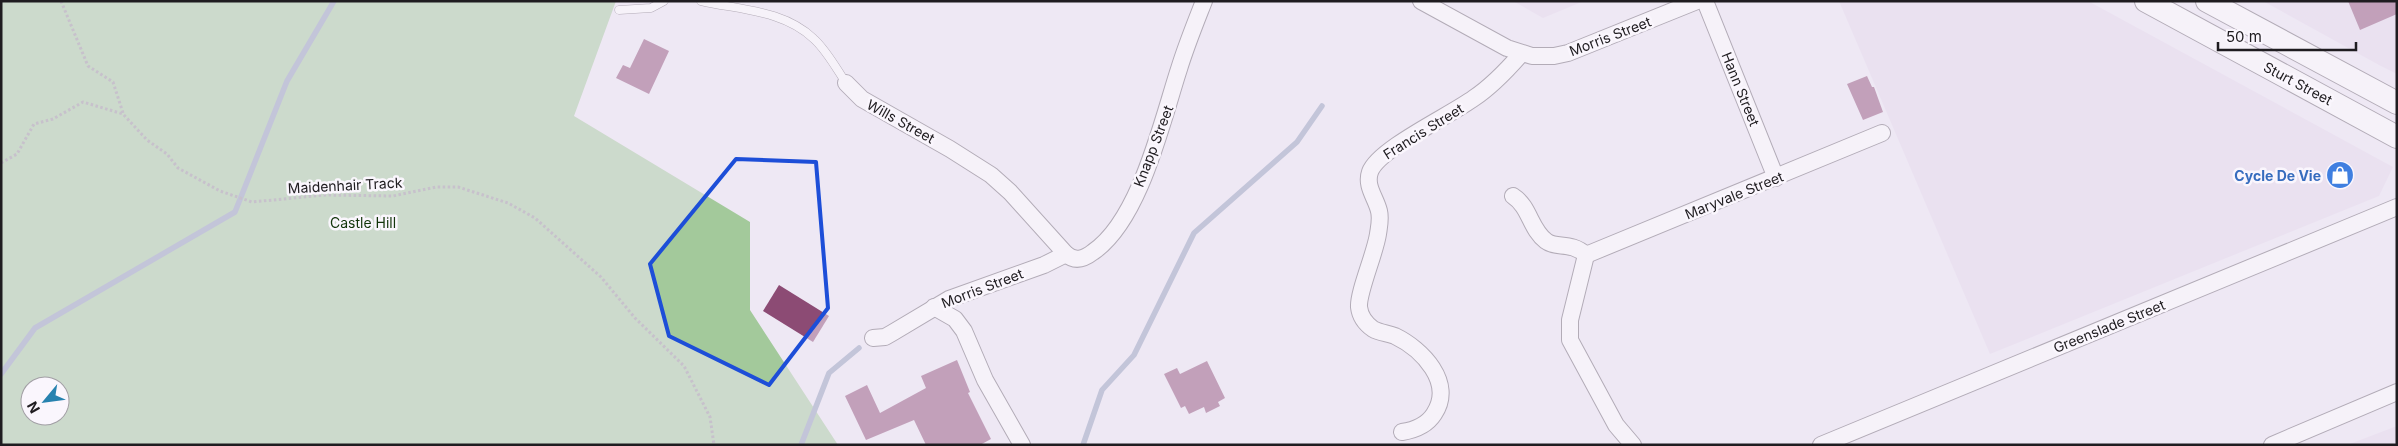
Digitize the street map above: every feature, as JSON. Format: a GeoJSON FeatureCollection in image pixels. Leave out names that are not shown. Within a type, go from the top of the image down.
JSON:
{"type":"FeatureCollection","features":[{"type":"Feature","properties":{"kind":"main road","name":"Sturt Street"},"geometry":{"type":"LineString","coordinates":[[2146,1],[2397,137]]}},
{"type":"Feature","properties":{"kind":"main road"},"geometry":{"type":"LineString","coordinates":[[2207,1],[2397,103]]}},
{"type":"Feature","properties":{"kind":"street","name":"Knapp Street"},"geometry":{"type":"LineString","coordinates":[[1066,254],[1077,259],[1089,255],[1110,237],[1126,212],[1164,122],[1178,70],[1204,1]]}},
{"type":"Feature","properties":{"kind":"street","name":"Morris Street"},"geometry":{"type":"LineString","coordinates":[[1421,1],[1488,39],[1521,54],[1543,57],[1568,53],[1696,1]]}},
{"type":"Feature","properties":{"kind":"street","name":"Hann Street"},"geometry":{"type":"LineString","coordinates":[[1705,1],[1776,178]]}},
{"type":"Feature","properties":{"kind":"street","name":"Francis Street"},"geometry":{"type":"LineString","coordinates":[[1402,432],[1422,426],[1433,416],[1440,402],[1440,389],[1437,374],[1415,349],[1393,336],[1374,330],[1365,322],[1360,312],[1360,298],[1375,252],[1380,222],[1378,209],[1369,182],[1370,171],[1388,150],[1476,97],[1510,67],[1521,54]]}},
{"type":"Feature","properties":{"kind":"street","name":"Wills Street"},"geometry":{"type":"LineString","coordinates":[[846,83],[862,99],[935,140],[991,175],[1010,192],[1066,254]]}},
{"type":"Feature","properties":{"kind":"street","name":"Maryvale Street"},"geometry":{"type":"LineString","coordinates":[[1586,256],[1882,133]]}},
{"type":"Feature","properties":{"kind":"street"},"geometry":{"type":"LineString","coordinates":[[1514,196],[1524,205],[1534,226],[1545,241],[1574,247],[1586,256],[1570,320],[1570,340],[1616,425],[1633,445]]}},
{"type":"Feature","properties":{"kind":"street","name":"Greenslade Street"},"geometry":{"type":"LineString","coordinates":[[1821,445],[2397,207]]}},
{"type":"Feature","properties":{"kind":"street","name":"Morris Street"},"geometry":{"type":"LineString","coordinates":[[873,338],[885,337],[934,307],[976,289],[1044,265],[1066,254]]}},
{"type":"Feature","properties":{"kind":"street"},"geometry":{"type":"LineString","coordinates":[[964,331],[961,312],[976,289]]}},
{"type":"Feature","properties":{"kind":"street"},"geometry":{"type":"LineString","coordinates":[[934,307],[955,319],[964,331],[985,380],[1010,420],[1022,445]]}},
{"type":"Feature","properties":{"kind":"street"},"geometry":{"type":"LineString","coordinates":[[2272,445],[2397,392]]}},
{"type":"Feature","properties":{"kind":"lane"},"geometry":{"type":"LineString","coordinates":[[619,10],[651,8],[664,1]]}},
{"type":"Feature","properties":{"kind":"lane","name":"Wills Street"},"geometry":{"type":"LineString","coordinates":[[701,1],[772,15],[792,22],[815,39],[846,83]]}},
{"type":"Feature","properties":{"kind":"path"},"geometry":{"type":"LineString","coordinates":[[61,1],[88,66],[113,82],[123,114]]}},
{"type":"Feature","properties":{"kind":"path"},"geometry":{"type":"LineString","coordinates":[[1,163],[18,154],[34,124],[53,119],[83,102],[123,114]]}},
{"type":"Feature","properties":{"kind":"path","name":"Maidenhair Track"},"geometry":{"type":"LineString","coordinates":[[123,114],[147,140],[168,154],[178,168],[220,191],[252,202],[325,195],[393,196],[436,186],[458,187],[508,203],[535,218],[601,277],[635,318],[684,366],[710,417],[714,445]]}},
{"type":"Feature","properties":{"kind":"highlighted area"},"geometry":{"type":"Polygon","coordinates":[[[736,159],[816,162],[828,308],[769,385],[669,336],[650,264],[736,159]]]}},
{"type":"Feature","properties":{"kind":"shaded area"},"geometry":{"type":"Polygon","coordinates":[[[1513,1],[1584,1],[1543,18],[1513,1]]]}},
{"type":"Feature","properties":{"kind":"shaded area"},"geometry":{"type":"Polygon","coordinates":[[[1839,1],[2088,1],[2393,167],[2379,196],[1990,354],[1839,1]]]}},
{"type":"Feature","properties":{"kind":"shaded area"},"geometry":{"type":"Polygon","coordinates":[[[2263,1],[2397,1],[2397,74],[2379,65],[2263,1]]]}},
{"type":"Feature","properties":{"kind":"shaded area"},"geometry":{"type":"Polygon","coordinates":[[[2397,426],[2397,445],[2347,445],[2397,426]]]}},
{"type":"Feature","properties":{"kind":"green space","name":"Castle Hill"},"geometry":{"type":"Polygon","coordinates":[[[1,1],[616,1],[574,116],[750,222],[750,310],[838,445],[1,445],[1,1]]]}},
{"type":"Feature","properties":{"kind":"building"},"geometry":{"type":"Polygon","coordinates":[[[2348,1],[2397,1],[2397,14],[2360,30],[2348,1]]]}},
{"type":"Feature","properties":{"kind":"building"},"geometry":{"type":"Polygon","coordinates":[[[644,39],[669,51],[649,94],[616,78],[623,65],[630,68],[644,39]]]}},
{"type":"Feature","properties":{"kind":"building"},"geometry":{"type":"Polygon","coordinates":[[[1867,76],[1872,87],[1874,87],[1883,112],[1863,120],[1847,84],[1867,76]]]}},
{"type":"Feature","properties":{"kind":"building"},"geometry":{"type":"Polygon","coordinates":[[[779,285],[829,316],[813,342],[763,311],[779,285]]]}},
{"type":"Feature","properties":{"kind":"building"},"geometry":{"type":"Polygon","coordinates":[[[957,360],[970,392],[968,393],[991,439],[980,445],[926,445],[914,420],[866,440],[845,396],[867,385],[880,413],[926,388],[921,376],[957,360]]]}},
{"type":"Feature","properties":{"kind":"building"},"geometry":{"type":"Polygon","coordinates":[[[1207,361],[1225,398],[1218,402],[1220,406],[1206,413],[1204,407],[1189,414],[1185,406],[1181,408],[1164,374],[1177,368],[1180,374],[1207,361]]]}},
{"type":"Feature","properties":{"kind":"waterway"},"geometry":{"type":"LineString","coordinates":[[1,374],[35,328],[235,212],[287,81],[334,1]]}},
{"type":"Feature","properties":{"kind":"waterway"},"geometry":{"type":"LineString","coordinates":[[1083,445],[1102,390],[1134,355],[1194,233],[1297,142],[1322,106]]}},
{"type":"Feature","properties":{"kind":"waterway"},"geometry":{"type":"LineString","coordinates":[[801,445],[829,373],[859,348]]}},
{"type":"Feature","properties":{"kind":"place","name":"Cycle De Vie"},"geometry":{"type":"Point","coordinates":[2340,175]}}]}
